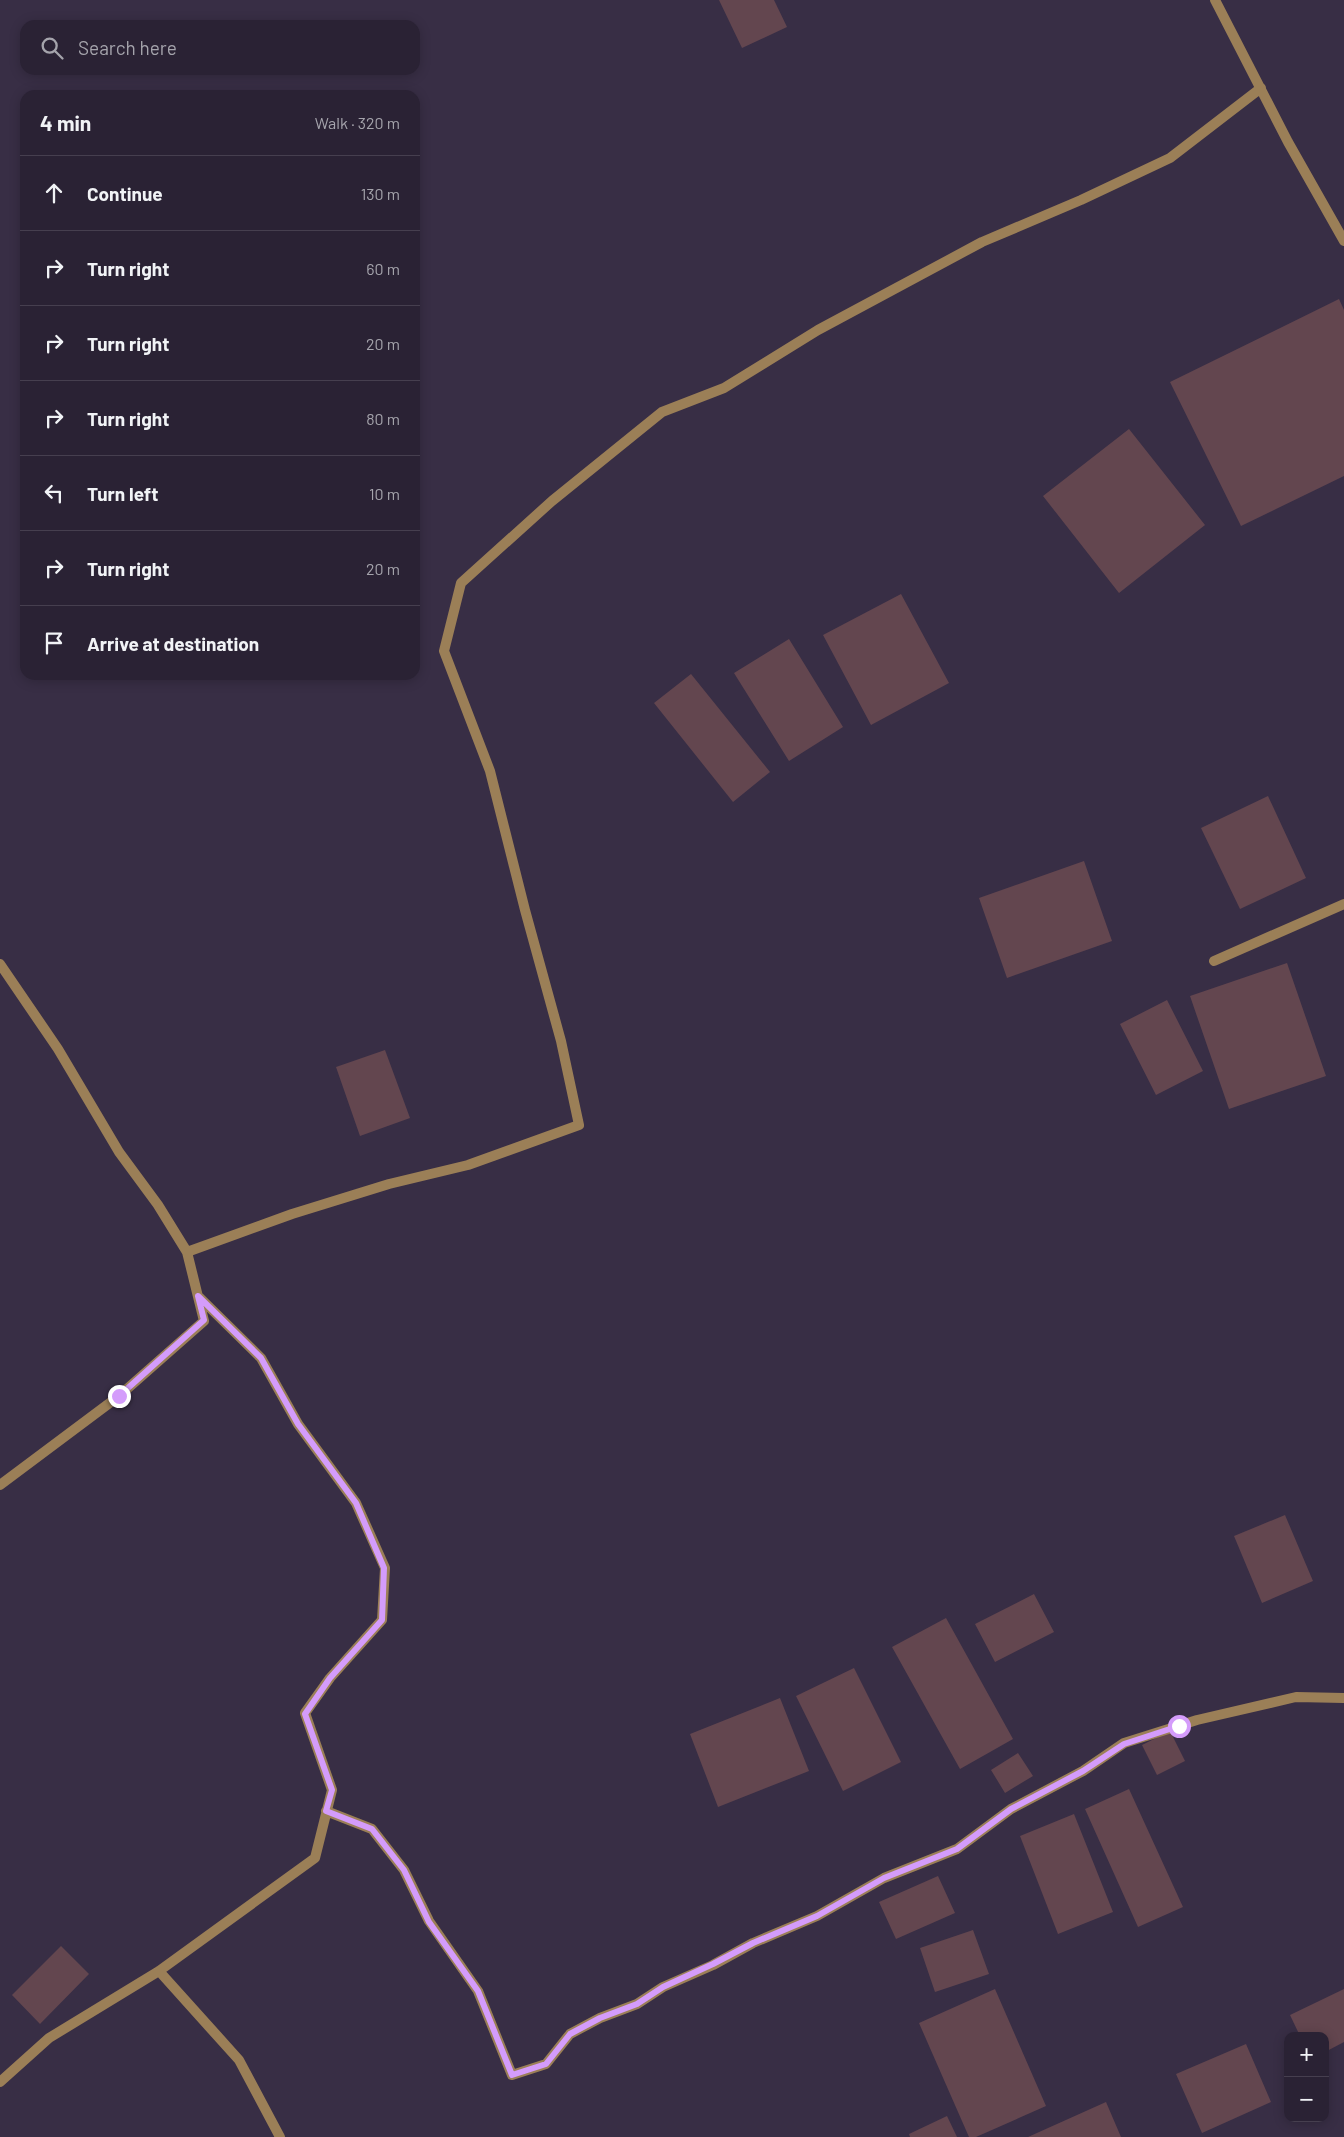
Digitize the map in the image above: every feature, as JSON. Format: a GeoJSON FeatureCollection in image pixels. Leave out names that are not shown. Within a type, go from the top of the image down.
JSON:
{"type":"FeatureCollection","features":[{"type":"Feature","properties":{"kind":"street"},"geometry":{"type":"LineString","coordinates":[[1216,0],[1344,242]]}},
{"type":"Feature","properties":{"kind":"street"},"geometry":{"type":"LineString","coordinates":[[187,1252],[292,1214],[389,1184],[468,1165],[579,1126],[561,1041],[525,910],[490,771],[444,651],[461,583],[552,501],[662,412],[724,388],[818,330],[982,242],[1081,200],[1170,158],[1261,88]]}},
{"type":"Feature","properties":{"kind":"street"},"geometry":{"type":"LineString","coordinates":[[1214,961],[1344,904]]}},
{"type":"Feature","properties":{"kind":"street"},"geometry":{"type":"LineString","coordinates":[[0,964],[58,1049],[119,1152],[158,1205],[187,1252],[204,1320],[119,1396],[0,1485]]}},
{"type":"Feature","properties":{"kind":"street"},"geometry":{"type":"LineString","coordinates":[[0,2082],[49,2038],[159,1972],[315,1858],[332,1790],[305,1714],[330,1678],[382,1620],[384,1568],[356,1503],[298,1424],[261,1358],[198,1296]]}},
{"type":"Feature","properties":{"kind":"street"},"geometry":{"type":"LineString","coordinates":[[326,1811],[372,1829],[404,1870],[429,1922],[478,1991],[512,2075],[546,2064],[570,2034],[600,2018],[637,2004],[663,1987],[753,1943],[817,1916],[884,1878],[957,1849],[1011,1809],[1083,1771],[1124,1744],[1197,1720],[1296,1697],[1344,1698]]}},
{"type":"Feature","properties":{"kind":"street"},"geometry":{"type":"LineString","coordinates":[[159,1972],[239,2060],[280,2137]]}},
{"type":"Feature","properties":{"kind":"building"},"geometry":{"type":"Polygon","coordinates":[[[719,0],[774,0],[787,27],[742,48],[719,0]]]}},
{"type":"Feature","properties":{"kind":"building"},"geometry":{"type":"Polygon","coordinates":[[[1339,299],[1344,310],[1344,476],[1241,526],[1170,382],[1339,299]]]}},
{"type":"Feature","properties":{"kind":"building"},"geometry":{"type":"Polygon","coordinates":[[[1129,429],[1205,525],[1119,593],[1043,496],[1129,429]]]}},
{"type":"Feature","properties":{"kind":"building"},"geometry":{"type":"Polygon","coordinates":[[[901,594],[949,683],[871,725],[823,635],[901,594]]]}},
{"type":"Feature","properties":{"kind":"building"},"geometry":{"type":"Polygon","coordinates":[[[789,639],[843,727],[789,761],[734,673],[789,639]]]}},
{"type":"Feature","properties":{"kind":"building"},"geometry":{"type":"Polygon","coordinates":[[[691,674],[770,772],[733,802],[654,703],[691,674]]]}},
{"type":"Feature","properties":{"kind":"building"},"geometry":{"type":"Polygon","coordinates":[[[1268,796],[1306,878],[1240,909],[1201,828],[1268,796]]]}},
{"type":"Feature","properties":{"kind":"building"},"geometry":{"type":"Polygon","coordinates":[[[1084,861],[1112,941],[1007,978],[979,898],[1084,861]]]}},
{"type":"Feature","properties":{"kind":"building"},"geometry":{"type":"Polygon","coordinates":[[[1287,963],[1326,1076],[1229,1109],[1190,996],[1287,963]]]}},
{"type":"Feature","properties":{"kind":"building"},"geometry":{"type":"Polygon","coordinates":[[[1167,1000],[1203,1071],[1156,1095],[1120,1024],[1167,1000]]]}},
{"type":"Feature","properties":{"kind":"building"},"geometry":{"type":"Polygon","coordinates":[[[385,1050],[410,1118],[360,1136],[336,1067],[385,1050]]]}},
{"type":"Feature","properties":{"kind":"building"},"geometry":{"type":"Polygon","coordinates":[[[1285,1515],[1313,1581],[1262,1603],[1234,1536],[1285,1515]]]}},
{"type":"Feature","properties":{"kind":"building"},"geometry":{"type":"Polygon","coordinates":[[[1034,1594],[1054,1632],[995,1662],[975,1624],[1034,1594]]]}},
{"type":"Feature","properties":{"kind":"building"},"geometry":{"type":"Polygon","coordinates":[[[946,1618],[1013,1739],[960,1769],[892,1647],[946,1618]]]}},
{"type":"Feature","properties":{"kind":"building"},"geometry":{"type":"Polygon","coordinates":[[[854,1668],[901,1762],[843,1791],[796,1696],[854,1668]]]}},
{"type":"Feature","properties":{"kind":"building"},"geometry":{"type":"Polygon","coordinates":[[[780,1698],[809,1771],[718,1807],[690,1734],[780,1698]]]}},
{"type":"Feature","properties":{"kind":"building"},"geometry":{"type":"Polygon","coordinates":[[[1170,1731],[1185,1761],[1157,1775],[1142,1745],[1170,1731]]]}},
{"type":"Feature","properties":{"kind":"building"},"geometry":{"type":"Polygon","coordinates":[[[1018,1753],[1033,1776],[1005,1793],[991,1770],[1018,1753]]]}},
{"type":"Feature","properties":{"kind":"building"},"geometry":{"type":"Polygon","coordinates":[[[1129,1789],[1183,1907],[1138,1927],[1085,1809],[1129,1789]]]}},
{"type":"Feature","properties":{"kind":"building"},"geometry":{"type":"Polygon","coordinates":[[[1074,1814],[1113,1912],[1058,1934],[1020,1836],[1074,1814]]]}},
{"type":"Feature","properties":{"kind":"building"},"geometry":{"type":"Polygon","coordinates":[[[938,1876],[955,1913],[896,1939],[879,1902],[938,1876]]]}},
{"type":"Feature","properties":{"kind":"building"},"geometry":{"type":"Polygon","coordinates":[[[973,1930],[989,1974],[935,1992],[920,1948],[973,1930]]]}},
{"type":"Feature","properties":{"kind":"building"},"geometry":{"type":"Polygon","coordinates":[[[61,1946],[89,1974],[40,2024],[12,1995],[61,1946]]]}},
{"type":"Feature","properties":{"kind":"building"},"geometry":{"type":"Polygon","coordinates":[[[995,1989],[1046,2106],[976,2137],[969,2137],[919,2023],[995,1989]]]}},
{"type":"Feature","properties":{"kind":"building"},"geometry":{"type":"Polygon","coordinates":[[[1344,1989],[1344,2042],[1329,2050],[1329,2032],[1298,2032],[1290,2015],[1344,1989]]]}},
{"type":"Feature","properties":{"kind":"building"},"geometry":{"type":"Polygon","coordinates":[[[1246,2044],[1271,2102],[1202,2133],[1176,2074],[1246,2044]]]}},
{"type":"Feature","properties":{"kind":"building"},"geometry":{"type":"Polygon","coordinates":[[[1106,2102],[1121,2137],[1028,2137],[1106,2102]]]}},
{"type":"Feature","properties":{"kind":"building"},"geometry":{"type":"Polygon","coordinates":[[[947,2116],[957,2137],[910,2137],[909,2134],[947,2116]]]}},
{"type":"Feature","properties":{"kind":"route"},"geometry":{"type":"LineString","coordinates":[[119,1396],[204,1320],[198,1296],[261,1358],[298,1424],[356,1503],[384,1568],[382,1620],[330,1678],[305,1714],[332,1790],[326,1811],[372,1829],[404,1870],[429,1922],[478,1991],[512,2075],[546,2064],[570,2034],[600,2018],[637,2004],[663,1987],[753,1943],[817,1916],[884,1878],[957,1849],[1011,1809],[1083,1771],[1124,1744],[1179,1726]]}}]}
